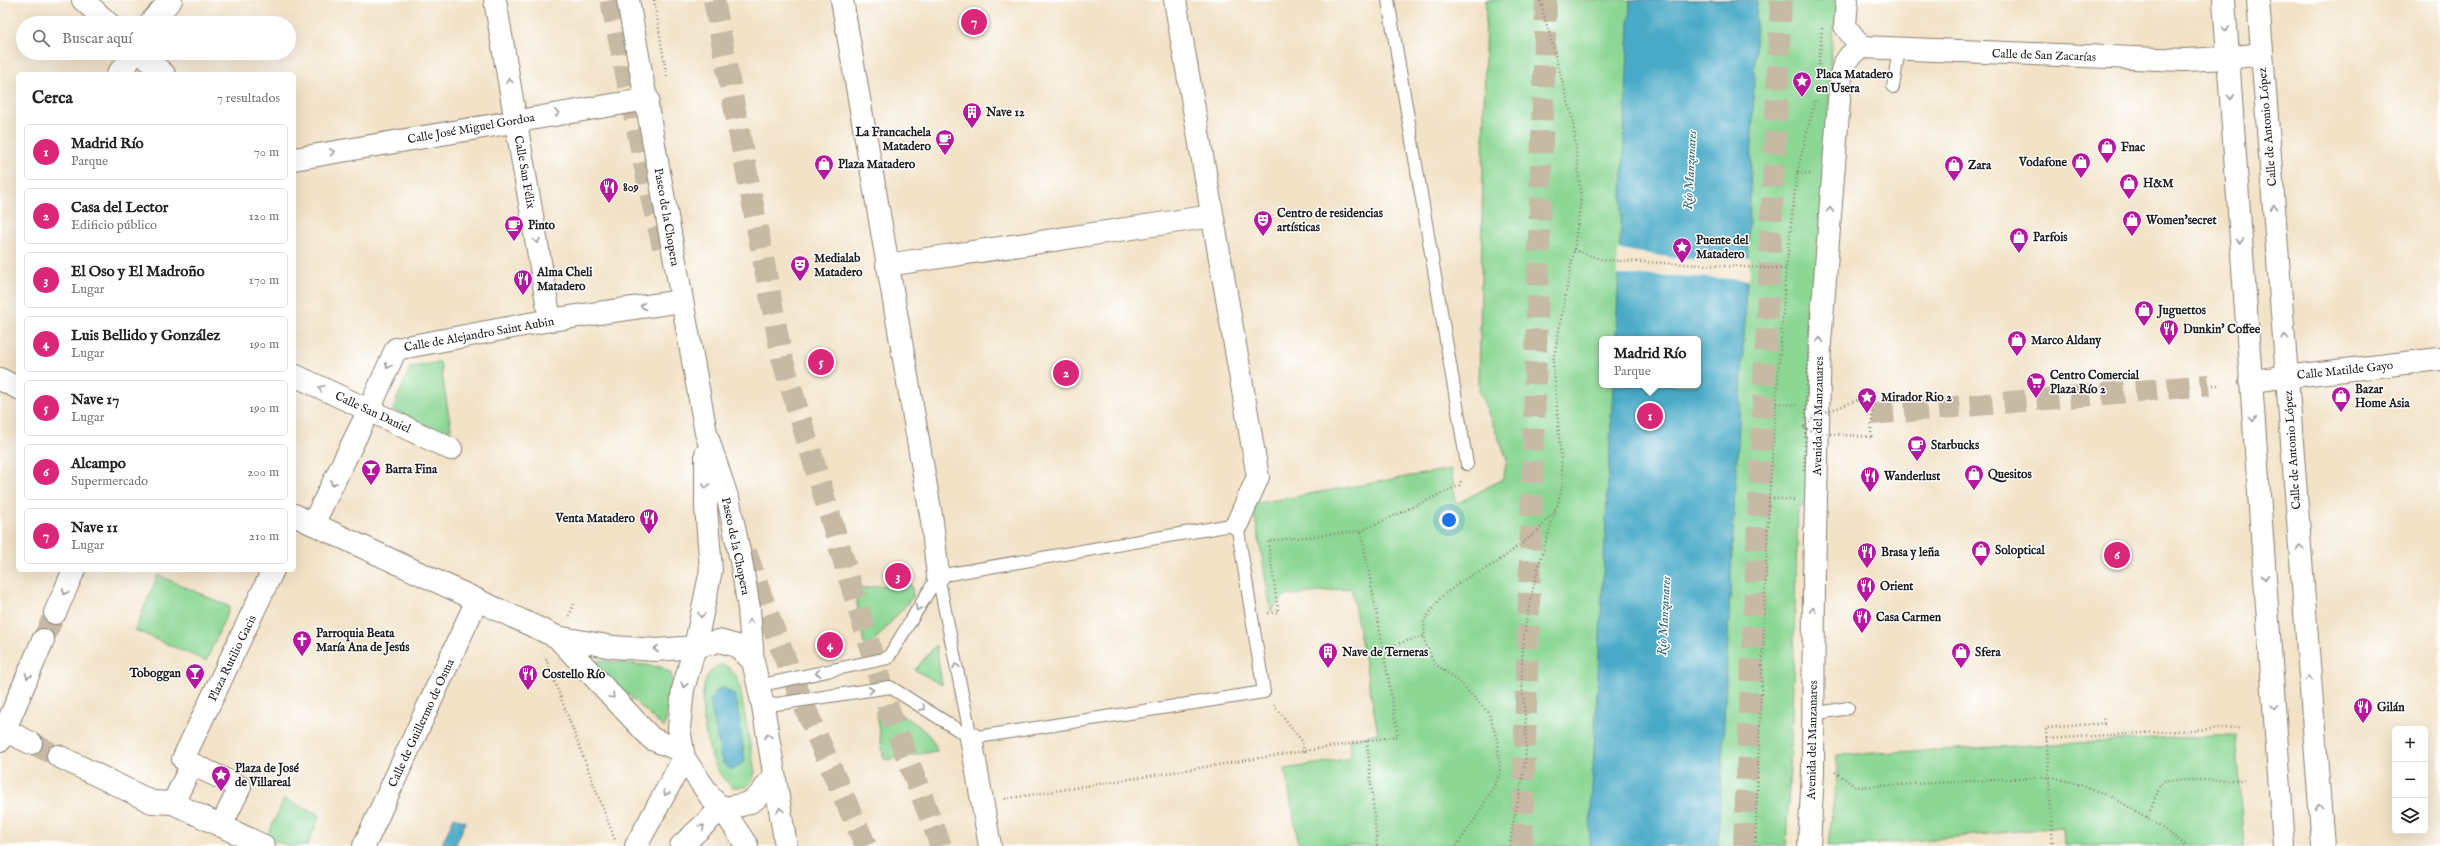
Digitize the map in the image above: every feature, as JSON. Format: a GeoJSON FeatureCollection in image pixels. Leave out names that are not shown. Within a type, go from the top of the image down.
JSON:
{"type":"FeatureCollection","features":[{"type":"Feature","properties":{"kind":"street"},"geometry":{"type":"LineString","coordinates":[[84,0],[101,16]]}},
{"type":"Feature","properties":{"kind":"street"},"geometry":{"type":"LineString","coordinates":[[156,16],[171,0]]}},
{"type":"Feature","properties":{"kind":"street","name":"Calle San Félix"},"geometry":{"type":"LineString","coordinates":[[495,0],[550,320]]}},
{"type":"Feature","properties":{"kind":"street","name":"Paseo de la Chopera"},"geometry":{"type":"LineString","coordinates":[[628,0],[648,99],[706,433],[728,503],[742,566],[749,609],[753,661],[761,696],[774,775]]}},
{"type":"Feature","properties":{"kind":"street"},"geometry":{"type":"LineString","coordinates":[[842,0],[936,547],[938,576]]}},
{"type":"Feature","properties":{"kind":"street"},"geometry":{"type":"LineString","coordinates":[[1175,0],[1258,477],[1236,524]]}},
{"type":"Feature","properties":{"kind":"street"},"geometry":{"type":"LineString","coordinates":[[1847,0],[1845,26],[1867,47]]}},
{"type":"Feature","properties":{"kind":"street"},"geometry":{"type":"LineString","coordinates":[[2224,0],[2284,846]]}},
{"type":"Feature","properties":{"kind":"street","name":"Calle de Antonio López"},"geometry":{"type":"LineString","coordinates":[[2258,0],[2323,846]]}},
{"type":"Feature","properties":{"kind":"street","name":"Calle de San Zacarías"},"geometry":{"type":"LineString","coordinates":[[1867,47],[2184,60],[2228,58]]}},
{"type":"Feature","properties":{"kind":"street","name":"Avenida del Manzanares"},"geometry":{"type":"LineString","coordinates":[[1809,846],[1820,343],[1841,75],[1844,64],[1850,54],[1867,47]]}},
{"type":"Feature","properties":{"kind":"street","name":"Calle de Antonio López"},"geometry":{"type":"LineString","coordinates":[[2228,58],[2261,54]]}},
{"type":"Feature","properties":{"kind":"street"},"geometry":{"type":"LineString","coordinates":[[129,64],[157,72]]}},
{"type":"Feature","properties":{"kind":"street","name":"Calle José Miguel Gordoa"},"geometry":{"type":"LineString","coordinates":[[296,159],[516,120],[648,99]]}},
{"type":"Feature","properties":{"kind":"street"},"geometry":{"type":"LineString","coordinates":[[887,265],[1212,216]]}},
{"type":"Feature","properties":{"kind":"street","name":"Calle de Alejandro Saint Aubin"},"geometry":{"type":"LineString","coordinates":[[303,519],[369,410],[396,349],[550,320],[682,301]]}},
{"type":"Feature","properties":{"kind":"street","name":"Calle Matilde Gayo"},"geometry":{"type":"LineString","coordinates":[[2250,381],[2440,360]]}},
{"type":"Feature","properties":{"kind":"street","name":"Calle San Daniel"},"geometry":{"type":"LineString","coordinates":[[296,376],[451,449]]}},
{"type":"Feature","properties":{"kind":"street"},"geometry":{"type":"LineString","coordinates":[[0,379],[16,387]]}},
{"type":"Feature","properties":{"kind":"street","name":"Paseo de la Chopera"},"geometry":{"type":"LineString","coordinates":[[683,754],[680,728],[683,689],[695,647],[711,570],[706,507],[706,433]]}},
{"type":"Feature","properties":{"kind":"street"},"geometry":{"type":"LineString","coordinates":[[303,519],[557,637],[613,647],[656,650],[695,647],[719,641],[737,646],[753,661]]}},
{"type":"Feature","properties":{"kind":"street"},"geometry":{"type":"LineString","coordinates":[[55,613],[73,572]]}},
{"type":"Feature","properties":{"kind":"street","name":"Plaza Rutilio Gacis"},"geometry":{"type":"LineString","coordinates":[[191,755],[273,572]]}},
{"type":"Feature","properties":{"kind":"street","name":"Calle de Guillermo de Osma"},"geometry":{"type":"LineString","coordinates":[[364,846],[477,600]]}},
{"type":"Feature","properties":{"kind":"street"},"geometry":{"type":"LineString","coordinates":[[557,637],[652,739],[683,754],[712,799],[722,808],[747,846]]}},
{"type":"Feature","properties":{"kind":"street"},"geometry":{"type":"LineString","coordinates":[[31,743],[2,733],[43,640]]}},
{"type":"Feature","properties":{"kind":"street"},"geometry":{"type":"LineString","coordinates":[[971,738],[990,846]]}},
{"type":"Feature","properties":{"kind":"street"},"geometry":{"type":"LineString","coordinates":[[636,846],[683,754]]}},
{"type":"Feature","properties":{"kind":"street"},"geometry":{"type":"LineString","coordinates":[[163,802],[191,755],[240,787],[221,826]]}},
{"type":"Feature","properties":{"kind":"street"},"geometry":{"type":"LineString","coordinates":[[58,756],[221,826],[263,846]]}},
{"type":"Feature","properties":{"kind":"street"},"geometry":{"type":"LineString","coordinates":[[681,846],[722,808],[743,806],[759,799],[774,775]]}},
{"type":"Feature","properties":{"kind":"street"},"geometry":{"type":"LineString","coordinates":[[774,775],[786,846]]}},
{"type":"Feature","properties":{"kind":"lane"},"geometry":{"type":"LineString","coordinates":[[1388,0],[1467,464]]}},
{"type":"Feature","properties":{"kind":"lane"},"geometry":{"type":"LineString","coordinates":[[1893,87],[1898,49]]}},
{"type":"Feature","properties":{"kind":"lane"},"geometry":{"type":"LineString","coordinates":[[1236,524],[1264,692],[971,738],[890,688],[761,696],[888,658],[938,576],[1236,524]]}},
{"type":"Feature","properties":{"kind":"lane"},"geometry":{"type":"LineString","coordinates":[[938,576],[971,738]]}},
{"type":"Feature","properties":{"kind":"lane"},"geometry":{"type":"LineString","coordinates":[[1813,714],[1848,708]]}},
{"type":"Feature","properties":{"kind":"path"},"geometry":{"type":"LineString","coordinates":[[1510,846],[1521,791],[1526,744],[1522,669],[1525,621],[1537,568],[1563,484],[1553,362],[1574,250],[1581,198],[1573,120],[1540,0]]}},
{"type":"Feature","properties":{"kind":"path"},"geometry":{"type":"LineString","coordinates":[[1819,69],[1822,23]]}},
{"type":"Feature","properties":{"kind":"path"},"geometry":{"type":"LineString","coordinates":[[1755,846],[1769,498],[1786,269],[1797,174],[1817,92]]}},
{"type":"Feature","properties":{"kind":"path"},"geometry":{"type":"LineString","coordinates":[[1574,250],[1603,260],[1786,269]]}},
{"type":"Feature","properties":{"kind":"path"},"geometry":{"type":"LineString","coordinates":[[1804,470],[1804,427],[1810,307]]}},
{"type":"Feature","properties":{"kind":"path"},"geometry":{"type":"LineString","coordinates":[[2209,385],[2218,385]]}},
{"type":"Feature","properties":{"kind":"path"},"geometry":{"type":"LineString","coordinates":[[1873,394],[1871,437],[1816,433],[1804,427],[1814,418],[1873,394]]}},
{"type":"Feature","properties":{"kind":"path"},"geometry":{"type":"LineString","coordinates":[[1251,615],[1278,612],[1268,541],[1361,531],[1460,485],[1467,464]]}},
{"type":"Feature","properties":{"kind":"path"},"geometry":{"type":"LineString","coordinates":[[1456,846],[1478,814],[1500,774],[1498,743],[1489,713],[1460,682],[1434,663],[1424,636],[1424,621],[1442,596],[1467,578],[1496,564],[1539,530],[1557,506]]}},
{"type":"Feature","properties":{"kind":"path"},"geometry":{"type":"LineString","coordinates":[[982,802],[1398,736],[1361,531]]}},
{"type":"Feature","properties":{"kind":"path"},"geometry":{"type":"LineString","coordinates":[[568,617],[574,604]]}},
{"type":"Feature","properties":{"kind":"path"},"geometry":{"type":"LineString","coordinates":[[1383,648],[1424,636]]}},
{"type":"Feature","properties":{"kind":"path"},"geometry":{"type":"LineString","coordinates":[[545,657],[617,846]]}},
{"type":"Feature","properties":{"kind":"path"},"geometry":{"type":"LineString","coordinates":[[1264,692],[1302,741],[1304,752]]}},
{"type":"Feature","properties":{"kind":"path"},"geometry":{"type":"LineString","coordinates":[[2053,846],[2046,728],[2104,723],[2103,716]]}},
{"type":"Feature","properties":{"kind":"path"},"geometry":{"type":"LineString","coordinates":[[2046,739],[2241,727]]}},
{"type":"Feature","properties":{"kind":"path"},"geometry":{"type":"LineString","coordinates":[[1367,741],[1377,846]]}},
{"type":"Feature","properties":{"kind":"path"},"geometry":{"type":"LineString","coordinates":[[1830,772],[1837,772],[1856,787],[2050,777],[2081,783],[2113,797],[2147,817],[2187,846]]}},
{"type":"Feature","properties":{"kind":"path"},"geometry":{"type":"LineString","coordinates":[[2147,817],[2160,786],[2165,780],[2244,780]]}},
{"type":"Feature","properties":{"kind":"green space"},"geometry":{"type":"Polygon","coordinates":[[[1486,0],[1838,0],[1832,41],[1808,506],[1798,506],[1791,747],[1786,846],[1299,846],[1285,769],[1351,758],[1349,739],[1378,733],[1351,588],[1285,596],[1271,611],[1253,504],[1451,469],[1456,504],[1503,479],[1507,459],[1479,391],[1486,0]]]}},
{"type":"Feature","properties":{"kind":"green space"},"geometry":{"type":"Polygon","coordinates":[[[440,362],[451,429],[439,432],[393,409],[410,368],[440,362]]]}},
{"type":"Feature","properties":{"kind":"green space"},"geometry":{"type":"Polygon","coordinates":[[[158,575],[230,607],[206,661],[135,630],[158,575]]]}},
{"type":"Feature","properties":{"kind":"green space"},"geometry":{"type":"Polygon","coordinates":[[[905,582],[912,586],[913,597],[869,647],[864,644],[855,593],[859,589],[905,582]]]}},
{"type":"Feature","properties":{"kind":"green space"},"geometry":{"type":"Polygon","coordinates":[[[936,645],[942,685],[915,670],[936,645]]]}},
{"type":"Feature","properties":{"kind":"green space"},"geometry":{"type":"Polygon","coordinates":[[[597,660],[661,667],[671,673],[673,685],[664,728],[595,664],[597,660]]]}},
{"type":"Feature","properties":{"kind":"green space"},"geometry":{"type":"Polygon","coordinates":[[[721,665],[728,667],[738,678],[755,772],[753,780],[747,787],[732,787],[724,779],[714,762],[707,739],[702,709],[703,694],[706,681],[711,671],[721,665]]]}},
{"type":"Feature","properties":{"kind":"green space"},"geometry":{"type":"Polygon","coordinates":[[[881,708],[897,713],[923,729],[934,743],[937,751],[885,760],[876,712],[881,708]]]}},
{"type":"Feature","properties":{"kind":"green space"},"geometry":{"type":"Polygon","coordinates":[[[2235,735],[2244,846],[2064,846],[2063,827],[1857,846],[1828,846],[1837,772],[1837,755],[2235,735]]]}},
{"type":"Feature","properties":{"kind":"green space"},"geometry":{"type":"Polygon","coordinates":[[[284,799],[320,815],[307,846],[288,846],[267,837],[284,799]]]}},
{"type":"Feature","properties":{"kind":"water","name":"Río Manzanares"},"geometry":{"type":"Polygon","coordinates":[[[1630,0],[1757,0],[1746,304],[1735,491],[1718,846],[1589,846],[1613,388],[1701,388],[1701,336],[1616,336],[1630,0]]]}},
{"type":"Feature","properties":{"kind":"water"},"geometry":{"type":"Polygon","coordinates":[[[724,688],[736,696],[745,761],[735,769],[730,769],[722,762],[710,701],[717,690],[724,688]]]}},
{"type":"Feature","properties":{"kind":"water"},"geometry":{"type":"Polygon","coordinates":[[[454,817],[466,822],[455,846],[441,846],[454,817]]]}},
{"type":"Feature","properties":{"kind":"pier","name":"Puente del Matadero"},"geometry":{"type":"Polygon","coordinates":[[[1618,249],[1680,259],[1750,258],[1749,280],[1679,276],[1617,275],[1618,249]]]}},
{"type":"Feature","properties":{"kind":"tunnel"},"geometry":{"type":"LineString","coordinates":[[611,0],[649,188],[663,247]]}},
{"type":"Feature","properties":{"kind":"tunnel"},"geometry":{"type":"LineString","coordinates":[[714,0],[782,358],[890,713],[941,846]]}},
{"type":"Feature","properties":{"kind":"tunnel"},"geometry":{"type":"LineString","coordinates":[[1522,846],[1546,0]]}},
{"type":"Feature","properties":{"kind":"tunnel"},"geometry":{"type":"LineString","coordinates":[[1744,846],[1781,0]]}},
{"type":"Feature","properties":{"kind":"tunnel"},"geometry":{"type":"LineString","coordinates":[[1872,414],[2209,385]]}},
{"type":"Feature","properties":{"kind":"tunnel"},"geometry":{"type":"LineString","coordinates":[[746,552],[802,701],[866,846]]}},
{"type":"Feature","properties":{"kind":"tunnel"},"geometry":{"type":"LineString","coordinates":[[43,640],[55,613]]}},
{"type":"Feature","properties":{"kind":"tunnel"},"geometry":{"type":"LineString","coordinates":[[31,743],[58,756]]}},
{"type":"Feature","properties":{"kind":"place","name":"Nave 11"},"geometry":{"type":"Point","coordinates":[974,22]}},
{"type":"Feature","properties":{"kind":"place","name":"Placa Matadero en Usera"},"geometry":{"type":"Point","coordinates":[1802,98]}},
{"type":"Feature","properties":{"kind":"place","name":"Nave 12"},"geometry":{"type":"Point","coordinates":[972,129]}},
{"type":"Feature","properties":{"kind":"place","name":"La Francachela Matadero"},"geometry":{"type":"Point","coordinates":[945,156]}},
{"type":"Feature","properties":{"kind":"place","name":"Fnac"},"geometry":{"type":"Point","coordinates":[2107,164]}},
{"type":"Feature","properties":{"kind":"place","name":"Vodafone"},"geometry":{"type":"Point","coordinates":[2081,179]}},
{"type":"Feature","properties":{"kind":"place","name":"Plaza Matadero"},"geometry":{"type":"Point","coordinates":[824,181]}},
{"type":"Feature","properties":{"kind":"place","name":"Zara"},"geometry":{"type":"Point","coordinates":[1954,182]}},
{"type":"Feature","properties":{"kind":"place","name":"H&M"},"geometry":{"type":"Point","coordinates":[2129,200]}},
{"type":"Feature","properties":{"kind":"place","name":"809"},"geometry":{"type":"Point","coordinates":[609,204]}},
{"type":"Feature","properties":{"kind":"place","name":"Centro de residencias artísticas"},"geometry":{"type":"Point","coordinates":[1263,237]}},
{"type":"Feature","properties":{"kind":"place","name":"Women'secret"},"geometry":{"type":"Point","coordinates":[2132,237]}},
{"type":"Feature","properties":{"kind":"place","name":"Pinto"},"geometry":{"type":"Point","coordinates":[514,242]}},
{"type":"Feature","properties":{"kind":"place","name":"Parfois"},"geometry":{"type":"Point","coordinates":[2019,254]}},
{"type":"Feature","properties":{"kind":"place","name":"Puente del Matadero"},"geometry":{"type":"Point","coordinates":[1682,264]}},
{"type":"Feature","properties":{"kind":"place","name":"Medialab Matadero"},"geometry":{"type":"Point","coordinates":[800,282]}},
{"type":"Feature","properties":{"kind":"place","name":"Alma Cheli Matadero"},"geometry":{"type":"Point","coordinates":[523,296]}},
{"type":"Feature","properties":{"kind":"place","name":"Juguettos"},"geometry":{"type":"Point","coordinates":[2144,327]}},
{"type":"Feature","properties":{"kind":"place","name":"Dunkin' Coffee"},"geometry":{"type":"Point","coordinates":[2169,346]}},
{"type":"Feature","properties":{"kind":"place","name":"Marco Aldany"},"geometry":{"type":"Point","coordinates":[2017,357]}},
{"type":"Feature","properties":{"kind":"place","name":"Nave 17"},"geometry":{"type":"Point","coordinates":[821,362]}},
{"type":"Feature","properties":{"kind":"place","name":"Casa del Lector"},"geometry":{"type":"Point","coordinates":[1066,373]}},
{"type":"Feature","properties":{"kind":"place","name":"Centro Comercial Plaza Río 2"},"geometry":{"type":"Point","coordinates":[2036,399]}},
{"type":"Feature","properties":{"kind":"place","name":"Bazar Home Asia"},"geometry":{"type":"Point","coordinates":[2341,413]}},
{"type":"Feature","properties":{"kind":"place","name":"Mirador Rio 2"},"geometry":{"type":"Point","coordinates":[1867,414]}},
{"type":"Feature","properties":{"kind":"place","name":"Madrid Río"},"geometry":{"type":"Point","coordinates":[1650,416]}},
{"type":"Feature","properties":{"kind":"place","name":"Starbucks"},"geometry":{"type":"Point","coordinates":[1917,462]}},
{"type":"Feature","properties":{"kind":"place","name":"Barra Fina"},"geometry":{"type":"Point","coordinates":[371,486]}},
{"type":"Feature","properties":{"kind":"place","name":"Quesitos"},"geometry":{"type":"Point","coordinates":[1974,491]}},
{"type":"Feature","properties":{"kind":"place","name":"Wanderlust"},"geometry":{"type":"Point","coordinates":[1870,493]}},
{"type":"Feature","properties":{"kind":"place","name":"Venta Matadero"},"geometry":{"type":"Point","coordinates":[649,535]}},
{"type":"Feature","properties":{"kind":"place","name":"Alcampo"},"geometry":{"type":"Point","coordinates":[2117,555]}},
{"type":"Feature","properties":{"kind":"place","name":"Soloptical"},"geometry":{"type":"Point","coordinates":[1981,567]}},
{"type":"Feature","properties":{"kind":"place","name":"Brasa y leña"},"geometry":{"type":"Point","coordinates":[1867,569]}},
{"type":"Feature","properties":{"kind":"place","name":"El Oso y El Madroño"},"geometry":{"type":"Point","coordinates":[898,576]}},
{"type":"Feature","properties":{"kind":"place","name":"Orient"},"geometry":{"type":"Point","coordinates":[1866,603]}},
{"type":"Feature","properties":{"kind":"place","name":"Casa Carmen"},"geometry":{"type":"Point","coordinates":[1862,634]}},
{"type":"Feature","properties":{"kind":"place","name":"Luis Bellido y González"},"geometry":{"type":"Point","coordinates":[830,645]}},
{"type":"Feature","properties":{"kind":"place","name":"Parroquia Beata María Ana de Jesús"},"geometry":{"type":"Point","coordinates":[302,657]}},
{"type":"Feature","properties":{"kind":"place","name":"Nave de Terneras"},"geometry":{"type":"Point","coordinates":[1328,669]}},
{"type":"Feature","properties":{"kind":"place","name":"Sfera"},"geometry":{"type":"Point","coordinates":[1961,669]}},
{"type":"Feature","properties":{"kind":"place","name":"Toboggan"},"geometry":{"type":"Point","coordinates":[195,690]}},
{"type":"Feature","properties":{"kind":"place","name":"Costello Río"},"geometry":{"type":"Point","coordinates":[528,691]}},
{"type":"Feature","properties":{"kind":"place","name":"Gilán"},"geometry":{"type":"Point","coordinates":[2363,724]}},
{"type":"Feature","properties":{"kind":"place","name":"Plaza de José de Villareal"},"geometry":{"type":"Point","coordinates":[221,792]}}]}
